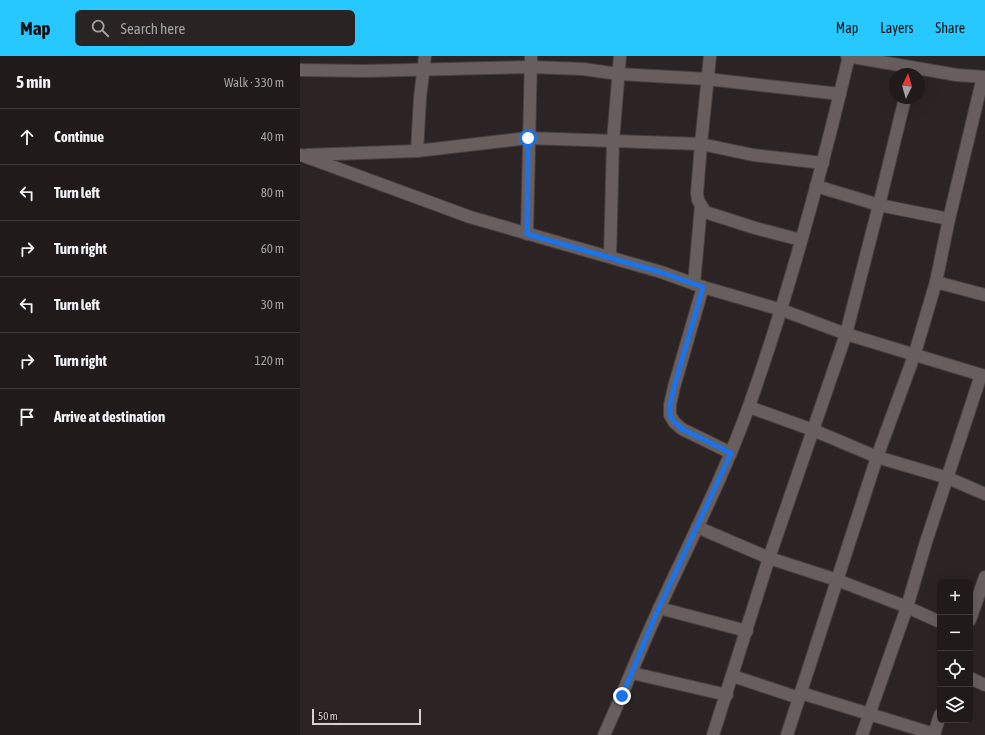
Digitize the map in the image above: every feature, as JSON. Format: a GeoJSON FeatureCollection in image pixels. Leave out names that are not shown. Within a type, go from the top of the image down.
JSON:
{"type":"FeatureCollection","features":[{"type":"Feature","properties":{"kind":"street"},"geometry":{"type":"LineString","coordinates":[[417,151],[420,98],[426,56]]}},
{"type":"Feature","properties":{"kind":"street"},"geometry":{"type":"LineString","coordinates":[[610,257],[613,141],[620,56]]}},
{"type":"Feature","properties":{"kind":"street"},"geometry":{"type":"LineString","coordinates":[[710,56],[701,144],[698,200],[705,212],[801,240]]}},
{"type":"Feature","properties":{"kind":"street"},"geometry":{"type":"LineString","coordinates":[[604,735],[659,608],[731,453],[749,407],[782,310],[823,163],[849,56],[899,68]]}},
{"type":"Feature","properties":{"kind":"street"},"geometry":{"type":"LineString","coordinates":[[527,234],[528,138],[531,62]]}},
{"type":"Feature","properties":{"kind":"street"},"geometry":{"type":"LineString","coordinates":[[300,70],[424,69],[531,62],[619,74],[707,79],[840,94]]}},
{"type":"Feature","properties":{"kind":"street"},"geometry":{"type":"LineString","coordinates":[[787,735],[877,457],[914,356],[936,282],[949,219],[984,77],[925,72]]}},
{"type":"Feature","properties":{"kind":"street"},"geometry":{"type":"LineString","coordinates":[[714,735],[769,558],[846,334],[905,104]]}},
{"type":"Feature","properties":{"kind":"street"},"geometry":{"type":"LineString","coordinates":[[300,155],[417,151],[528,138],[701,144],[753,155],[823,163]]}},
{"type":"Feature","properties":{"kind":"street"},"geometry":{"type":"LineString","coordinates":[[300,155],[470,217],[660,272],[698,286],[782,310],[846,334],[914,356],[983,376],[948,478],[907,607],[862,735]]}},
{"type":"Feature","properties":{"kind":"street"},"geometry":{"type":"LineString","coordinates":[[816,186],[880,204],[949,219]]}},
{"type":"Feature","properties":{"kind":"street"},"geometry":{"type":"LineString","coordinates":[[701,206],[698,286],[670,405],[670,415],[674,422],[682,429],[731,453]]}},
{"type":"Feature","properties":{"kind":"street"},"geometry":{"type":"LineString","coordinates":[[936,282],[984,291]]}},
{"type":"Feature","properties":{"kind":"street"},"geometry":{"type":"LineString","coordinates":[[749,407],[813,430],[877,457],[948,478],[985,494]]}},
{"type":"Feature","properties":{"kind":"street"},"geometry":{"type":"LineString","coordinates":[[697,527],[769,558],[837,580],[907,607],[937,621]]}},
{"type":"Feature","properties":{"kind":"street"},"geometry":{"type":"LineString","coordinates":[[973,615],[981,603],[985,577]]}},
{"type":"Feature","properties":{"kind":"street"},"geometry":{"type":"LineString","coordinates":[[659,608],[747,631]]}},
{"type":"Feature","properties":{"kind":"street"},"geometry":{"type":"LineString","coordinates":[[632,673],[727,695]]}},
{"type":"Feature","properties":{"kind":"street"},"geometry":{"type":"LineString","coordinates":[[733,676],[869,714],[934,735],[938,723]]}},
{"type":"Feature","properties":{"kind":"street"},"geometry":{"type":"LineString","coordinates":[[973,679],[985,685]]}},
{"type":"Feature","properties":{"kind":"route"},"geometry":{"type":"LineString","coordinates":[[528,138],[527,234],[660,272],[703,287],[674,387],[670,405],[670,415],[674,422],[682,429],[731,453],[656,614],[622,696]]}}]}
